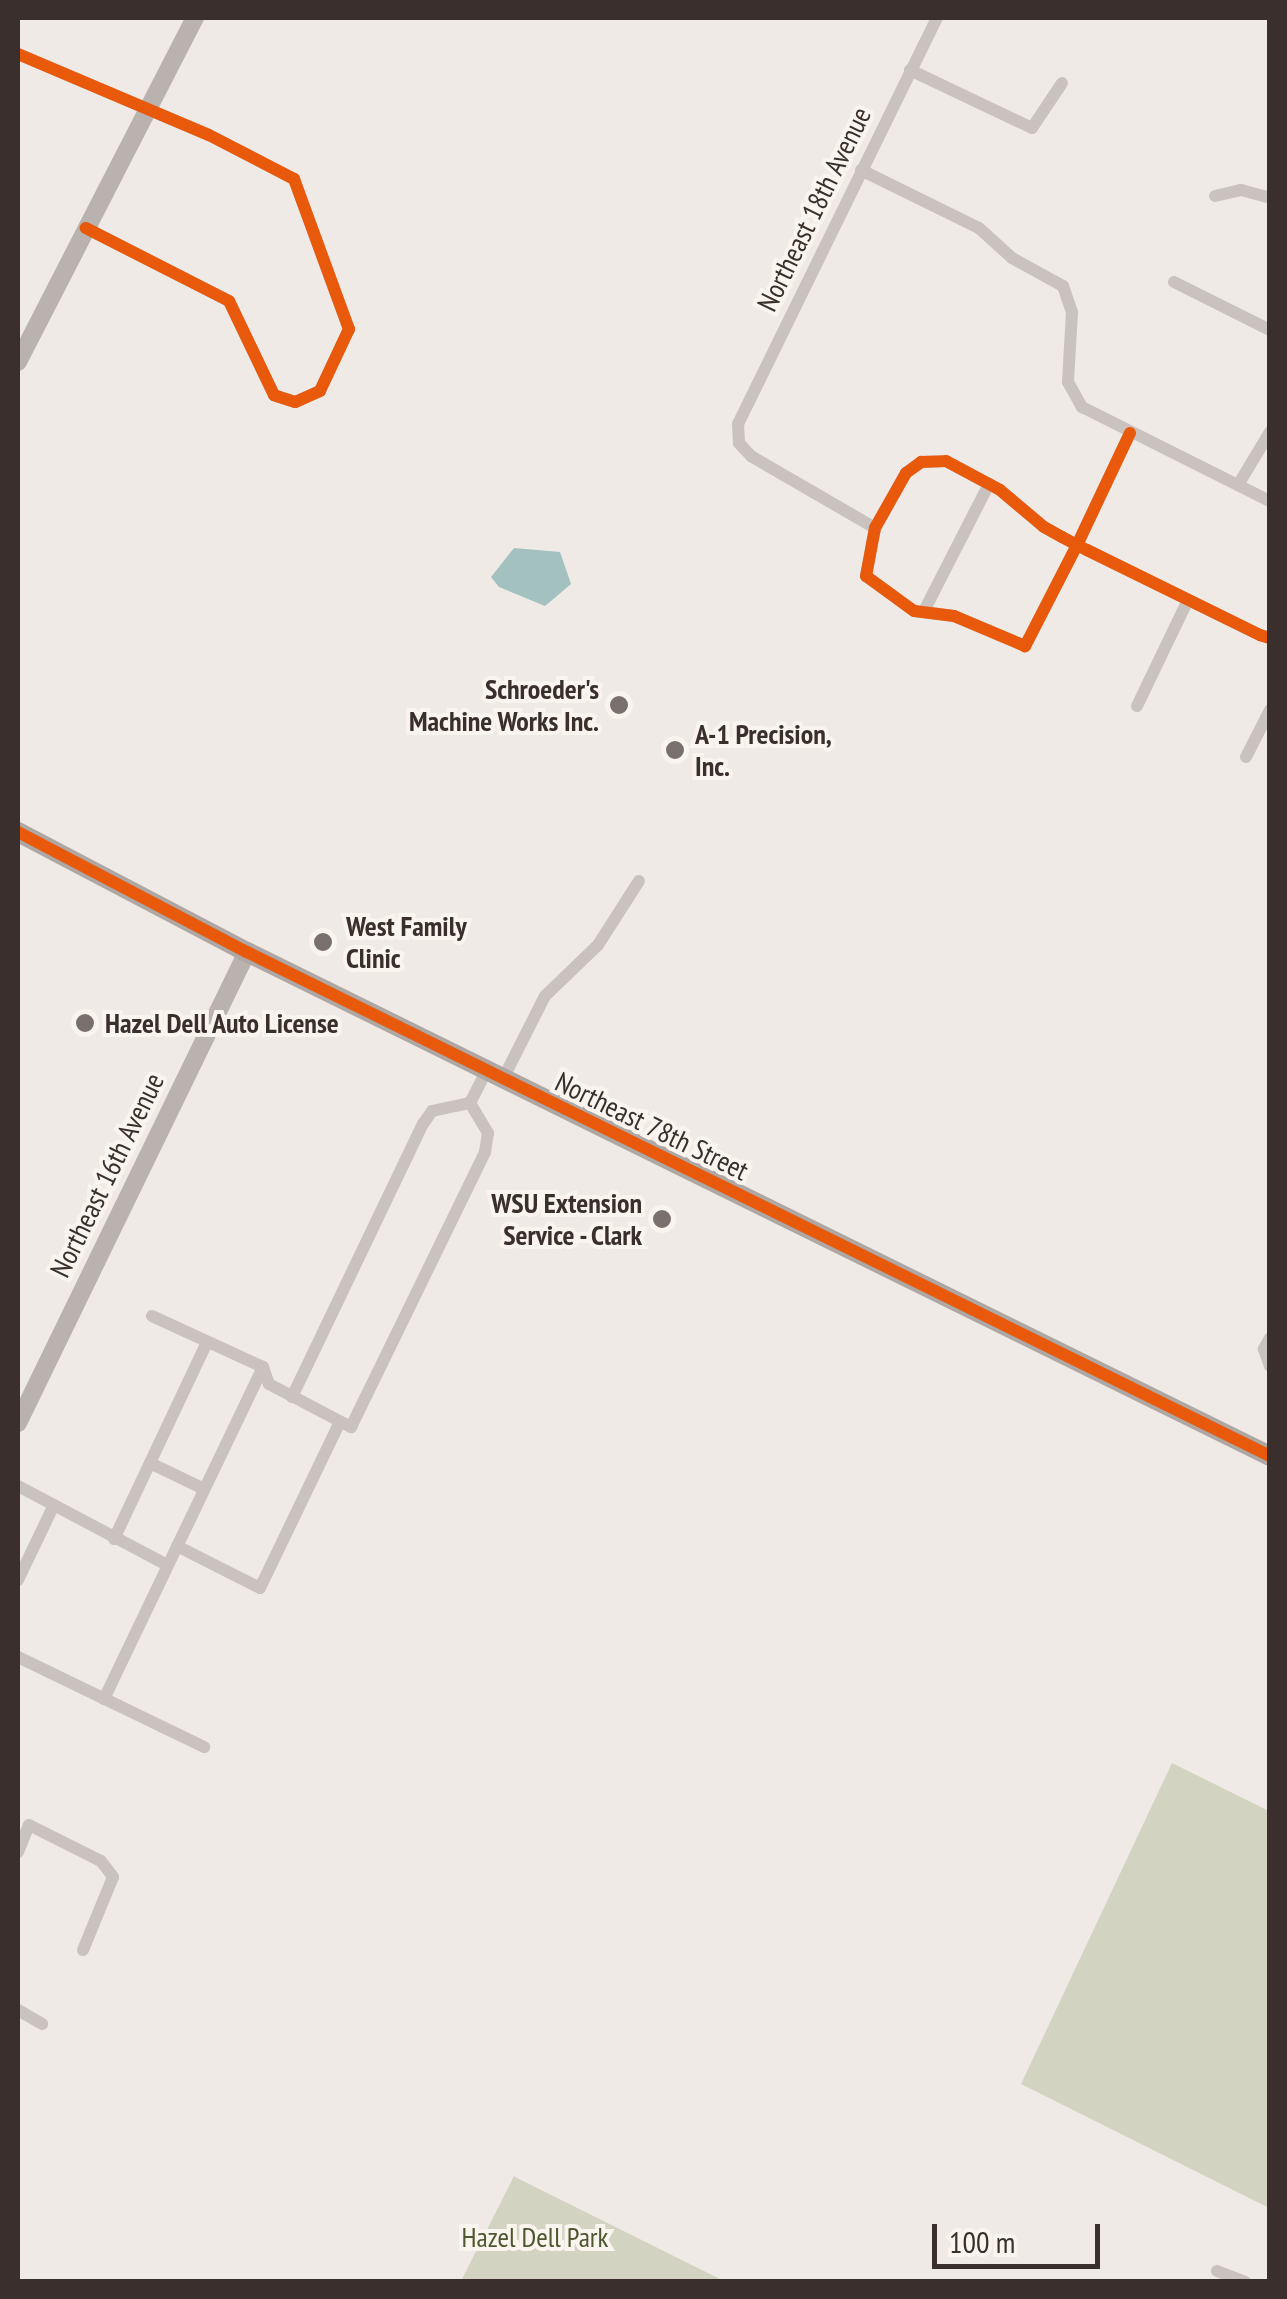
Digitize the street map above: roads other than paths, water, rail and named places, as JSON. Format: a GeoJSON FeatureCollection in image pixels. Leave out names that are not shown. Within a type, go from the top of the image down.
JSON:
{"type":"FeatureCollection","features":[{"type":"Feature","properties":{"kind":"main road","name":"Northeast 78th Street"},"geometry":{"type":"LineString","coordinates":[[18,832],[246,952],[1270,1456]]}},
{"type":"Feature","properties":{"kind":"street"},"geometry":{"type":"LineString","coordinates":[[18,362],[195,18]]}},
{"type":"Feature","properties":{"kind":"street","name":"Northeast 18th Avenue"},"geometry":{"type":"LineString","coordinates":[[874,528],[751,456],[740,444],[738,424],[936,18]]}},
{"type":"Feature","properties":{"kind":"street"},"geometry":{"type":"LineString","coordinates":[[18,54],[294,179],[349,333],[320,391],[306,399],[288,402],[268,391],[229,301],[86,228]]}},
{"type":"Feature","properties":{"kind":"street"},"geometry":{"type":"LineString","coordinates":[[910,70],[1032,128],[1062,83]]}},
{"type":"Feature","properties":{"kind":"street"},"geometry":{"type":"LineString","coordinates":[[861,170],[979,228],[1012,258],[1063,286],[1072,312],[1066,357],[1073,395],[1130,433],[1270,501]]}},
{"type":"Feature","properties":{"kind":"street"},"geometry":{"type":"LineString","coordinates":[[1214,196],[1241,190],[1270,198]]}},
{"type":"Feature","properties":{"kind":"street"},"geometry":{"type":"LineString","coordinates":[[1174,282],[1270,330]]}},
{"type":"Feature","properties":{"kind":"street"},"geometry":{"type":"LineString","coordinates":[[1238,485],[1270,432]]}},
{"type":"Feature","properties":{"kind":"street"},"geometry":{"type":"LineString","coordinates":[[1130,433],[1077,545],[1025,646],[954,616],[924,611],[882,593],[864,566],[874,528],[906,473],[921,462],[946,461],[988,484],[1077,545],[1270,638]]}},
{"type":"Feature","properties":{"kind":"street"},"geometry":{"type":"LineString","coordinates":[[924,611],[988,484]]}},
{"type":"Feature","properties":{"kind":"street"},"geometry":{"type":"LineString","coordinates":[[1137,706],[1188,600]]}},
{"type":"Feature","properties":{"kind":"street"},"geometry":{"type":"LineString","coordinates":[[1246,758],[1270,710]]}},
{"type":"Feature","properties":{"kind":"street"},"geometry":{"type":"LineString","coordinates":[[292,1397],[423,1124],[432,1111],[470,1103],[494,1075],[545,996],[598,945],[639,881]]}},
{"type":"Feature","properties":{"kind":"street","name":"Northeast 16th Avenue"},"geometry":{"type":"LineString","coordinates":[[18,1423],[246,952]]}},
{"type":"Feature","properties":{"kind":"street"},"geometry":{"type":"LineString","coordinates":[[152,1316],[262,1367],[269,1384],[351,1426],[485,1152],[488,1132],[470,1103]]}},
{"type":"Feature","properties":{"kind":"street"},"geometry":{"type":"LineString","coordinates":[[1270,1338],[1264,1349],[1270,1366]]}},
{"type":"Feature","properties":{"kind":"street"},"geometry":{"type":"LineString","coordinates":[[114,1540],[207,1342]]}},
{"type":"Feature","properties":{"kind":"street"},"geometry":{"type":"LineString","coordinates":[[104,1699],[262,1367]]}},
{"type":"Feature","properties":{"kind":"street"},"geometry":{"type":"LineString","coordinates":[[176,1546],[260,1588],[340,1422]]}},
{"type":"Feature","properties":{"kind":"street"},"geometry":{"type":"LineString","coordinates":[[150,1463],[204,1488]]}},
{"type":"Feature","properties":{"kind":"street"},"geometry":{"type":"LineString","coordinates":[[18,1486],[167,1565]]}},
{"type":"Feature","properties":{"kind":"street"},"geometry":{"type":"LineString","coordinates":[[18,1580],[54,1506]]}},
{"type":"Feature","properties":{"kind":"street"},"geometry":{"type":"LineString","coordinates":[[18,1657],[204,1747]]}},
{"type":"Feature","properties":{"kind":"street"},"geometry":{"type":"LineString","coordinates":[[18,1852],[23,1822],[101,1861],[113,1877],[84,1950]]}},
{"type":"Feature","properties":{"kind":"street"},"geometry":{"type":"LineString","coordinates":[[18,2010],[42,2024]]}},
{"type":"Feature","properties":{"kind":"street"},"geometry":{"type":"LineString","coordinates":[[1217,2272],[1245,2282]]}},
{"type":"Feature","properties":{"kind":"water"},"geometry":{"type":"Polygon","coordinates":[[[514,548],[560,552],[571,584],[545,606],[499,587],[491,577],[514,548]]]}},
{"type":"Feature","properties":{"kind":"place","name":"Schroeder's Machine Works Inc."},"geometry":{"type":"Point","coordinates":[619,705]}},
{"type":"Feature","properties":{"kind":"place","name":"A-1 Precision, Inc."},"geometry":{"type":"Point","coordinates":[675,750]}},
{"type":"Feature","properties":{"kind":"place","name":"West Family Clinic"},"geometry":{"type":"Point","coordinates":[323,942]}},
{"type":"Feature","properties":{"kind":"place","name":"Hazel Dell Auto License"},"geometry":{"type":"Point","coordinates":[85,1023]}},
{"type":"Feature","properties":{"kind":"place","name":"WSU Extension Service - Clark"},"geometry":{"type":"Point","coordinates":[662,1219]}},
{"type":"Feature","properties":{"kind":"park label","name":"Hazel Dell Park"},"geometry":{"type":"Point","coordinates":[535,2237]}}]}
